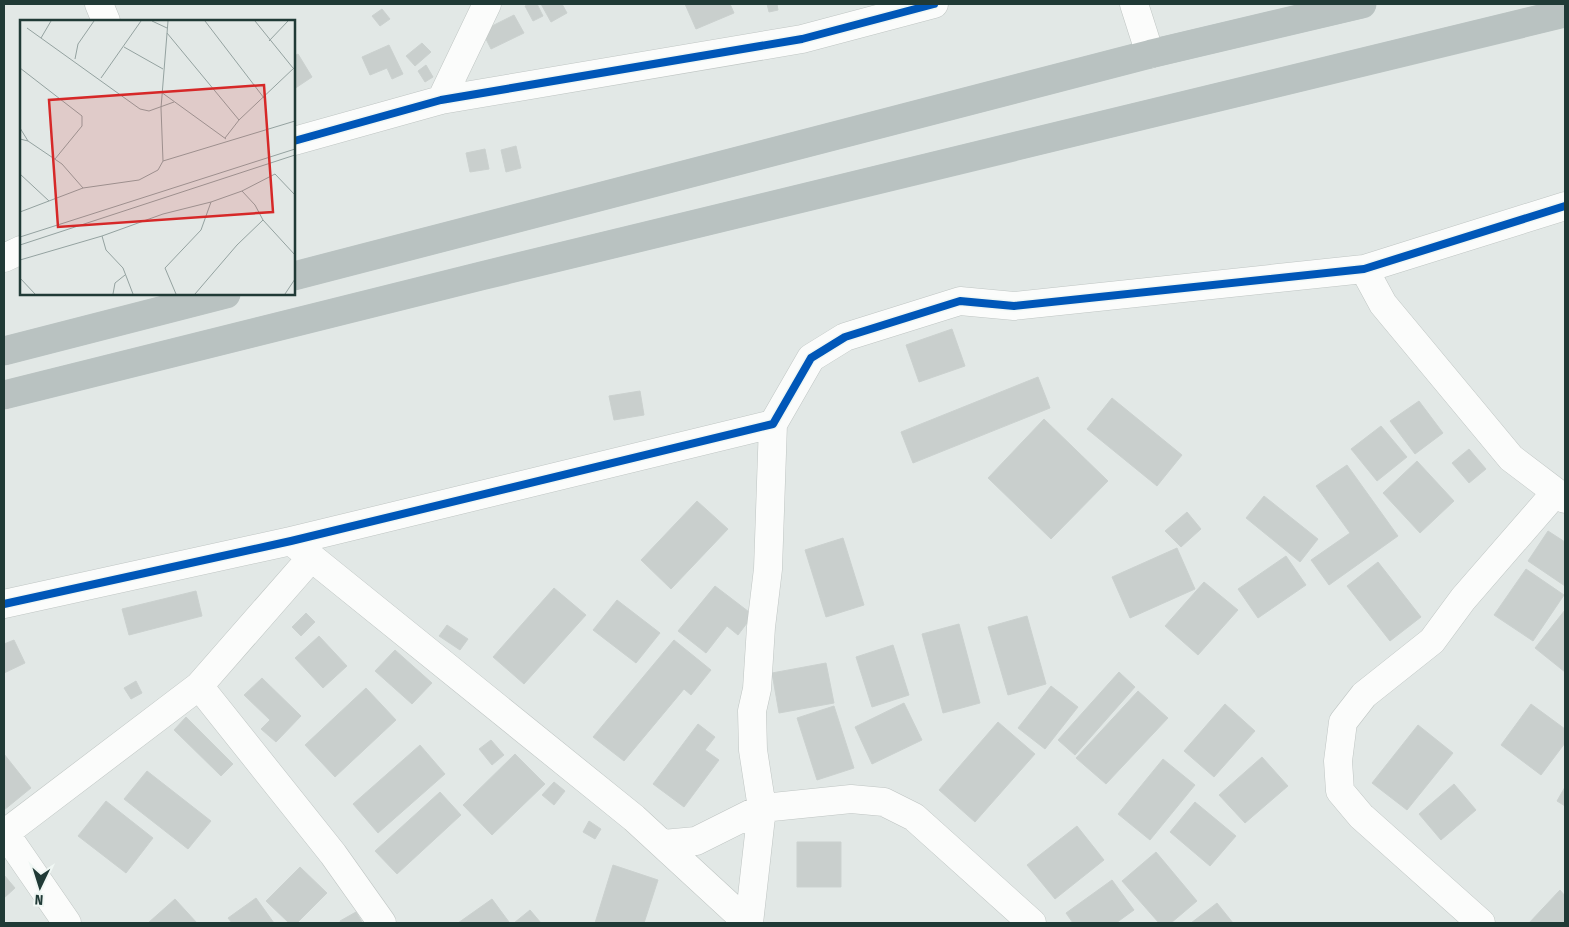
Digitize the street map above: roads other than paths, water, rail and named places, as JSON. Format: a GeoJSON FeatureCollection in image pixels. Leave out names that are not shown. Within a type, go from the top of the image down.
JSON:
{"type":"FeatureCollection","features":[{"type":"Feature","properties":{"kind":"highway"},"geometry":{"type":"LineString","coordinates":[[295,276],[1150,54],[1362,4]]}},
{"type":"Feature","properties":{"kind":"highway"},"geometry":{"type":"LineString","coordinates":[[4,396],[520,267],[1565,13]]}},
{"type":"Feature","properties":{"kind":"highway"},"geometry":{"type":"LineString","coordinates":[[4,351],[222,295]]}},
{"type":"Feature","properties":{"kind":"street"},"geometry":{"type":"LineString","coordinates":[[99,4],[106,20]]}},
{"type":"Feature","properties":{"kind":"street"},"geometry":{"type":"LineString","coordinates":[[441,100],[487,4]]}},
{"type":"Feature","properties":{"kind":"street"},"geometry":{"type":"LineString","coordinates":[[295,141],[441,100],[802,39],[934,4]]}},
{"type":"Feature","properties":{"kind":"street"},"geometry":{"type":"LineString","coordinates":[[1134,4],[1150,54]]}},
{"type":"Feature","properties":{"kind":"street"},"geometry":{"type":"LineString","coordinates":[[749,923],[762,808],[753,750],[752,711],[757,689],[761,627],[768,569],[773,424],[811,358],[846,337],[960,301],[1014,306],[1364,269],[1565,206]]}},
{"type":"Feature","properties":{"kind":"street"},"geometry":{"type":"LineString","coordinates":[[4,258],[20,250]]}},
{"type":"Feature","properties":{"kind":"street"},"geometry":{"type":"LineString","coordinates":[[1364,269],[1383,304],[1510,458],[1560,496],[1462,599],[1432,641],[1364,695],[1343,722],[1338,761],[1340,790],[1361,816],[1482,923]]}},
{"type":"Feature","properties":{"kind":"street"},"geometry":{"type":"LineString","coordinates":[[4,604],[301,550],[773,424]]}},
{"type":"Feature","properties":{"kind":"street"},"geometry":{"type":"LineString","coordinates":[[67,923],[5,833],[198,686],[301,550]]}},
{"type":"Feature","properties":{"kind":"street"},"geometry":{"type":"LineString","coordinates":[[301,550],[634,818],[749,923]]}},
{"type":"Feature","properties":{"kind":"street"},"geometry":{"type":"LineString","coordinates":[[198,686],[333,854],[382,923]]}},
{"type":"Feature","properties":{"kind":"street"},"geometry":{"type":"LineString","coordinates":[[663,844],[696,841],[762,808],[851,798],[884,802],[914,817],[1032,923]]}}]}
